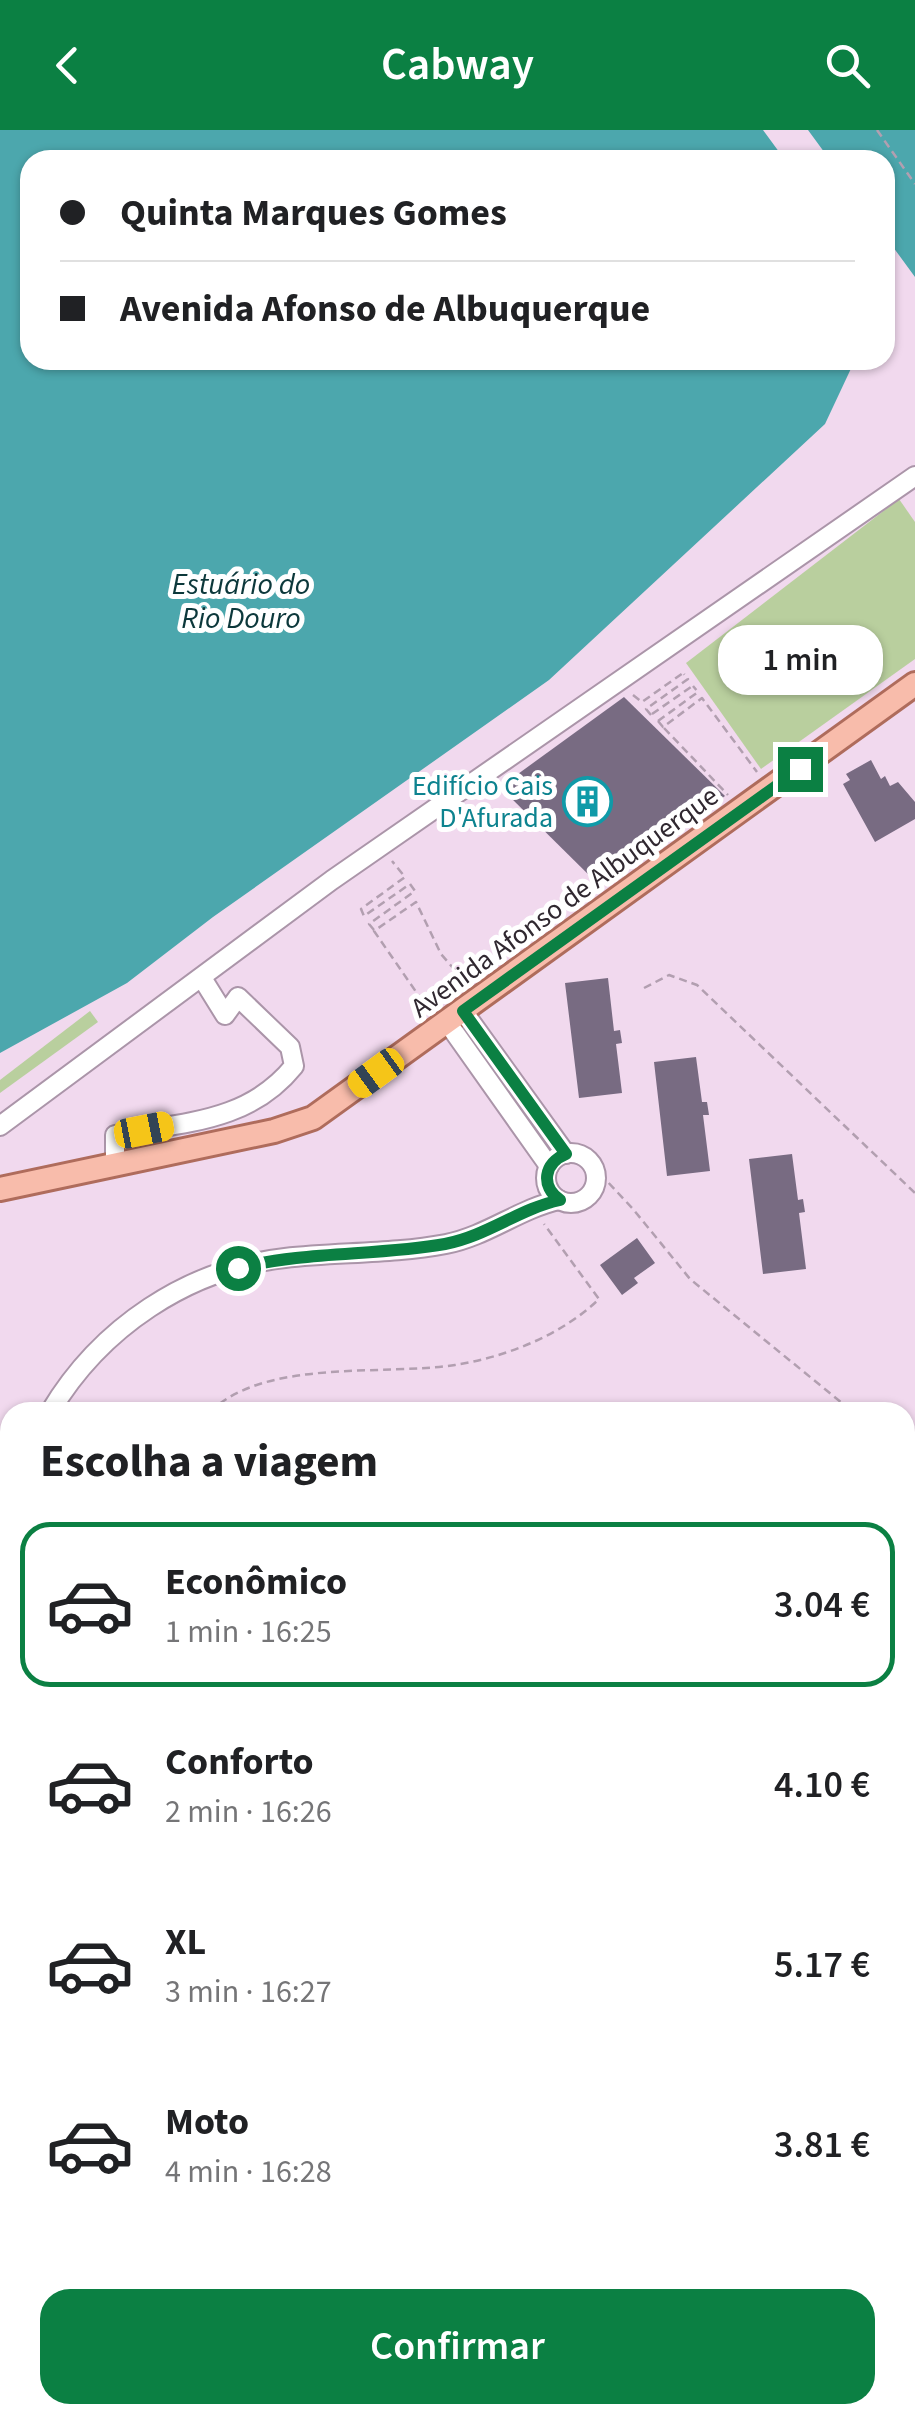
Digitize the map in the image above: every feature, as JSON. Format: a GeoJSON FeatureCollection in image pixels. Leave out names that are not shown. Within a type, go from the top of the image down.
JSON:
{"type":"FeatureCollection","features":[{"type":"Feature","properties":{"kind":"main road","name":"Avenida Afonso de Albuquerque"},"geometry":{"type":"LineString","coordinates":[[0,1189],[301,1123],[324,1111],[455,1011],[743,810],[915,684]]}},
{"type":"Feature","properties":{"kind":"street"},"geometry":{"type":"LineString","coordinates":[[0,1126],[380,847],[915,476]]}},
{"type":"Feature","properties":{"kind":"street"},"geometry":{"type":"LineString","coordinates":[[115,1164],[115,1135],[244,1109],[275,1090],[294,1066],[290,1047],[238,998],[225,1015],[202,978]]}},
{"type":"Feature","properties":{"kind":"street"},"geometry":{"type":"LineString","coordinates":[[57,1402],[77,1374],[120,1330],[158,1301],[204,1279],[284,1258],[448,1243],[484,1232],[531,1206],[560,1200],[576,1202],[590,1194],[596,1179],[591,1164],[580,1155],[566,1154],[455,1011]]}},
{"type":"Feature","properties":{"kind":"street"},"geometry":{"type":"LineString","coordinates":[[455,1011],[560,1200]]}},
{"type":"Feature","properties":{"kind":"street"},"geometry":{"type":"LineString","coordinates":[[531,1206],[547,1174],[566,1154]]}},
{"type":"Feature","properties":{"kind":"path"},"geometry":{"type":"LineString","coordinates":[[895,156],[915,184]]}},
{"type":"Feature","properties":{"kind":"path"},"geometry":{"type":"LineString","coordinates":[[616,681],[642,702],[683,673],[688,679],[646,709],[651,715],[693,686],[698,692],[658,721],[743,810]]}},
{"type":"Feature","properties":{"kind":"path"},"geometry":{"type":"LineString","coordinates":[[663,728],[702,698],[771,790]]}},
{"type":"Feature","properties":{"kind":"path"},"geometry":{"type":"LineString","coordinates":[[380,847],[405,877],[361,909],[364,916],[410,884],[415,891],[370,924],[455,1011]]}},
{"type":"Feature","properties":{"kind":"path"},"geometry":{"type":"LineString","coordinates":[[374,931],[416,902],[441,954],[455,1011]]}},
{"type":"Feature","properties":{"kind":"path"},"geometry":{"type":"LineString","coordinates":[[644,988],[669,975],[697,985],[915,1193]]}},
{"type":"Feature","properties":{"kind":"path"},"geometry":{"type":"LineString","coordinates":[[591,1164],[633,1208],[690,1279],[839,1402]]}},
{"type":"Feature","properties":{"kind":"path"},"geometry":{"type":"LineString","coordinates":[[227,1402],[280,1379],[336,1371],[456,1364],[540,1339],[574,1323],[599,1299],[531,1206]]}},
{"type":"Feature","properties":{"kind":"green space"},"geometry":{"type":"Polygon","coordinates":[[[899,499],[915,522],[915,659],[761,769],[686,663],[899,499]]]}},
{"type":"Feature","properties":{"kind":"green space"},"geometry":{"type":"Polygon","coordinates":[[[90,1011],[98,1022],[0,1093],[0,1080],[90,1011]]]}},
{"type":"Feature","properties":{"kind":"water","name":"Estuário do Rio Douro"},"geometry":{"type":"Polygon","coordinates":[[[0,130],[763,130],[778,150],[20,150],[20,370],[850,370],[825,424],[549,680],[213,917],[127,983],[0,1053],[0,130]]]}},
{"type":"Feature","properties":{"kind":"water"},"geometry":{"type":"Polygon","coordinates":[[[808,130],[915,130],[915,277],[895,250],[895,150],[823,150],[808,130]]]}},
{"type":"Feature","properties":{"kind":"building"},"geometry":{"type":"Polygon","coordinates":[[[624,697],[725,796],[600,886],[500,787],[624,697]]]}},
{"type":"Feature","properties":{"kind":"building"},"geometry":{"type":"Polygon","coordinates":[[[871,760],[881,779],[885,776],[890,786],[898,782],[915,802],[915,819],[875,842],[843,784],[850,780],[846,774],[871,760]]]}},
{"type":"Feature","properties":{"kind":"building"},"geometry":{"type":"Polygon","coordinates":[[[608,978],[614,1031],[620,1030],[622,1043],[616,1044],[622,1093],[579,1098],[565,983],[608,978]]]}},
{"type":"Feature","properties":{"kind":"building"},"geometry":{"type":"Polygon","coordinates":[[[696,1057],[702,1102],[707,1102],[709,1115],[703,1115],[710,1171],[667,1176],[654,1062],[696,1057]]]}},
{"type":"Feature","properties":{"kind":"building"},"geometry":{"type":"Polygon","coordinates":[[[792,1154],[798,1200],[803,1199],[805,1212],[799,1213],[806,1269],[763,1274],[749,1159],[792,1154]]]}},
{"type":"Feature","properties":{"kind":"building"},"geometry":{"type":"Polygon","coordinates":[[[637,1238],[655,1263],[634,1278],[638,1283],[622,1295],[600,1265],[637,1238]]]}},
{"type":"Feature","properties":{"kind":"place","name":"Edifício Cais D'Afurada"},"geometry":{"type":"Point","coordinates":[588,801]}},
{"type":"Feature","properties":{"kind":"route"},"geometry":{"type":"LineString","coordinates":[[238,1268],[284,1258],[448,1243],[484,1232],[531,1206],[560,1200],[548,1189],[546,1174],[553,1160],[566,1154],[463,1011],[800,769]]}}]}
